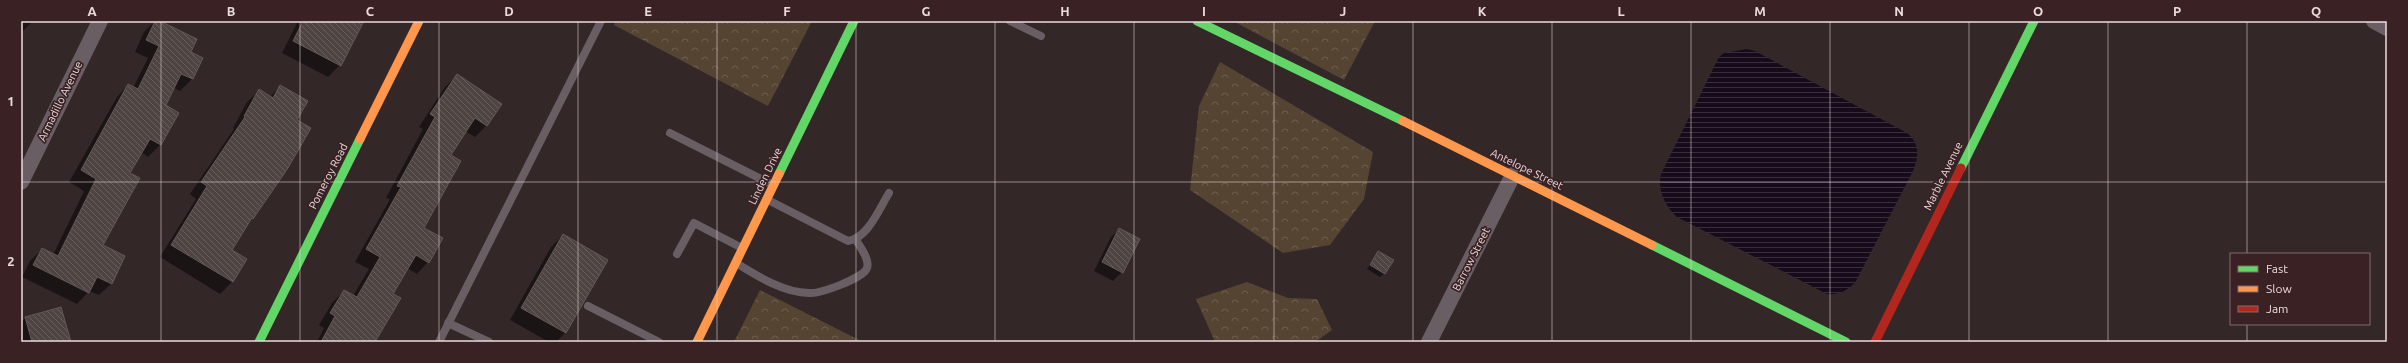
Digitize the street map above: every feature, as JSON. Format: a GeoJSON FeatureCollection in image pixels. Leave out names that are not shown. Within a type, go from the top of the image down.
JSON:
{"type":"FeatureCollection","features":[{"type":"Feature","properties":{"kind":"street","name":"Armadillo Avenue"},"geometry":{"type":"LineString","coordinates":[[21,182],[100,21]]}},
{"type":"Feature","properties":{"kind":"street","name":"Pomeroy Road"},"geometry":{"type":"LineString","coordinates":[[259,342],[419,21]]}},
{"type":"Feature","properties":{"kind":"street","name":"Linden Drive"},"geometry":{"type":"LineString","coordinates":[[697,342],[854,21]]}},
{"type":"Feature","properties":{"kind":"street","name":"Antelope Street"},"geometry":{"type":"LineString","coordinates":[[1197,21],[1513,175],[1846,342]]}},
{"type":"Feature","properties":{"kind":"street","name":"Marble Avenue"},"geometry":{"type":"LineString","coordinates":[[1874,342],[2034,21]]}},
{"type":"Feature","properties":{"kind":"street"},"geometry":{"type":"LineString","coordinates":[[2374,21],[2387,28]]}},
{"type":"Feature","properties":{"kind":"street","name":"Barrow Street"},"geometry":{"type":"LineString","coordinates":[[1429,342],[1513,175]]}},
{"type":"Feature","properties":{"kind":"lane"},"geometry":{"type":"LineString","coordinates":[[439,342],[602,21]]}},
{"type":"Feature","properties":{"kind":"lane"},"geometry":{"type":"LineString","coordinates":[[1010,21],[1041,36]]}},
{"type":"Feature","properties":{"kind":"lane"},"geometry":{"type":"LineString","coordinates":[[670,133],[774,185]]}},
{"type":"Feature","properties":{"kind":"lane"},"geometry":{"type":"LineString","coordinates":[[767,200],[848,241],[856,240],[865,232],[889,193]]}},
{"type":"Feature","properties":{"kind":"lane"},"geometry":{"type":"LineString","coordinates":[[677,254],[694,223],[743,249]]}},
{"type":"Feature","properties":{"kind":"lane"},"geometry":{"type":"LineString","coordinates":[[736,263],[762,278],[792,290],[810,294],[828,290],[862,274],[867,268],[867,260],[856,240]]}},
{"type":"Feature","properties":{"kind":"lane"},"geometry":{"type":"LineString","coordinates":[[588,306],[659,342]]}},
{"type":"Feature","properties":{"kind":"lane"},"geometry":{"type":"LineString","coordinates":[[448,323],[489,342]]}},
{"type":"Feature","properties":{"kind":"green space"},"geometry":{"type":"Polygon","coordinates":[[[616,21],[812,21],[768,106],[614,25],[616,21]]]}},
{"type":"Feature","properties":{"kind":"green space"},"geometry":{"type":"Polygon","coordinates":[[[1233,21],[1375,21],[1344,80],[1233,21]]]}},
{"type":"Feature","properties":{"kind":"green space"},"geometry":{"type":"Polygon","coordinates":[[[1220,62],[1373,152],[1364,199],[1330,245],[1283,253],[1190,190],[1199,106],[1220,62]]]}},
{"type":"Feature","properties":{"kind":"green space"},"geometry":{"type":"Polygon","coordinates":[[[1247,282],[1288,298],[1317,299],[1332,330],[1315,342],[1215,342],[1196,299],[1247,282]]]}},
{"type":"Feature","properties":{"kind":"green space"},"geometry":{"type":"Polygon","coordinates":[[[760,290],[863,342],[734,342],[760,290]]]}},
{"type":"Feature","properties":{"kind":"shaded area"},"geometry":{"type":"Polygon","coordinates":[[[1747,49],[1755,51],[1907,133],[1914,141],[1916,146],[1917,155],[1913,171],[1856,281],[1850,287],[1836,294],[1827,294],[1677,217],[1669,208],[1661,192],[1661,174],[1719,57],[1724,53],[1747,49]]]}},
{"type":"Feature","properties":{"kind":"building"},"geometry":{"type":"Polygon","coordinates":[[[155,21],[160,21],[197,39],[191,52],[203,58],[193,79],[181,74],[166,105],[179,113],[161,145],[150,139],[130,173],[140,178],[103,245],[125,256],[112,284],[97,277],[89,293],[33,265],[42,248],[58,256],[96,179],[81,170],[128,84],[138,89],[159,46],[146,40],[155,21]]]}},
{"type":"Feature","properties":{"kind":"building"},"geometry":{"type":"Polygon","coordinates":[[[303,21],[364,21],[341,66],[293,41],[303,21]]]}},
{"type":"Feature","properties":{"kind":"building"},"geometry":{"type":"Polygon","coordinates":[[[457,74],[502,104],[487,126],[475,118],[451,155],[461,161],[424,228],[443,238],[429,263],[416,255],[393,294],[401,298],[375,342],[321,342],[335,316],[330,313],[344,290],[357,297],[380,257],[366,249],[401,187],[397,186],[435,117],[430,114],[457,74]]]}},
{"type":"Feature","properties":{"kind":"building"},"geometry":{"type":"Polygon","coordinates":[[[280,85],[308,101],[297,120],[311,128],[288,168],[253,219],[252,218],[232,250],[247,259],[233,282],[171,245],[207,186],[201,182],[245,117],[244,116],[259,89],[273,98],[280,85]]]}},
{"type":"Feature","properties":{"kind":"building"},"geometry":{"type":"Polygon","coordinates":[[[1119,228],[1140,239],[1123,273],[1102,262],[1119,228]]]}},
{"type":"Feature","properties":{"kind":"building"},"geometry":{"type":"Polygon","coordinates":[[[563,234],[608,260],[566,333],[521,308],[563,234]]]}},
{"type":"Feature","properties":{"kind":"building"},"geometry":{"type":"Polygon","coordinates":[[[1378,251],[1394,260],[1385,274],[1370,265],[1378,251]]]}},
{"type":"Feature","properties":{"kind":"building"},"geometry":{"type":"Polygon","coordinates":[[[61,307],[71,342],[32,342],[25,317],[61,307]]]}},
{"type":"Feature","properties":{"kind":"traffic: fast"},"geometry":{"type":"LineString","coordinates":[[779,174],[854,21]]}},
{"type":"Feature","properties":{"kind":"traffic: fast"},"geometry":{"type":"LineString","coordinates":[[1197,21],[1403,121]]}},
{"type":"Feature","properties":{"kind":"traffic: fast"},"geometry":{"type":"LineString","coordinates":[[1961,168],[2034,21]]}},
{"type":"Feature","properties":{"kind":"traffic: fast"},"geometry":{"type":"LineString","coordinates":[[259,342],[360,139]]}},
{"type":"Feature","properties":{"kind":"traffic: fast"},"geometry":{"type":"LineString","coordinates":[[1652,245],[1846,342]]}},
{"type":"Feature","properties":{"kind":"traffic: slow"},"geometry":{"type":"LineString","coordinates":[[360,139],[419,21]]}},
{"type":"Feature","properties":{"kind":"traffic: slow"},"geometry":{"type":"LineString","coordinates":[[1403,121],[1652,245]]}},
{"type":"Feature","properties":{"kind":"traffic: slow"},"geometry":{"type":"LineString","coordinates":[[697,342],[779,174]]}},
{"type":"Feature","properties":{"kind":"traffic: jam"},"geometry":{"type":"LineString","coordinates":[[1875,342],[1961,168]]}}]}
